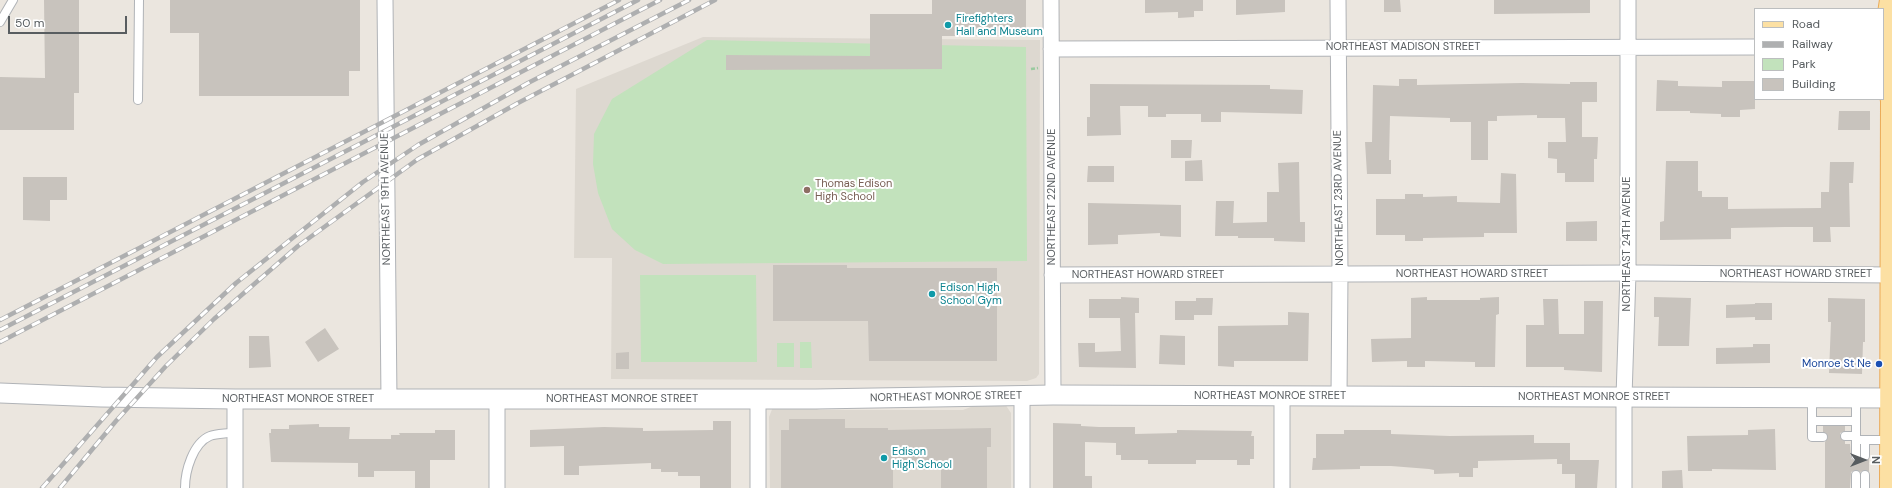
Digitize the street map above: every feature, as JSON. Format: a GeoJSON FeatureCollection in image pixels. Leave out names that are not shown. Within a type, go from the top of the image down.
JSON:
{"type":"FeatureCollection","features":[{"type":"Feature","properties":{"kind":"main road"},"geometry":{"type":"LineString","coordinates":[[1891,0],[1884,48],[1892,101],[1892,488]]}},
{"type":"Feature","properties":{"kind":"street","name":"NORTHEAST 19TH AVENUE"},"geometry":{"type":"LineString","coordinates":[[385,0],[389,399]]}},
{"type":"Feature","properties":{"kind":"street","name":"NORTHEAST 22ND AVENUE"},"geometry":{"type":"LineString","coordinates":[[1051,0],[1053,395]]}},
{"type":"Feature","properties":{"kind":"street","name":"NORTHEAST 23RD AVENUE"},"geometry":{"type":"LineString","coordinates":[[1338,0],[1340,274],[1338,396]]}},
{"type":"Feature","properties":{"kind":"street","name":"NORTHEAST 24TH AVENUE"},"geometry":{"type":"LineString","coordinates":[[1624,488],[1624,397],[1628,273],[1628,0]]}},
{"type":"Feature","properties":{"kind":"street","name":"NORTHEAST MADISON STREET"},"geometry":{"type":"LineString","coordinates":[[1051,49],[1754,47]]}},
{"type":"Feature","properties":{"kind":"street","name":"NORTHEAST HOWARD STREET"},"geometry":{"type":"LineString","coordinates":[[1052,275],[1628,273],[1892,275]]}},
{"type":"Feature","properties":{"kind":"street","name":"NORTHEAST MONROE STREET"},"geometry":{"type":"LineString","coordinates":[[0,393],[101,397],[235,399],[758,399],[1053,395],[1892,398]]}},
{"type":"Feature","properties":{"kind":"street"},"geometry":{"type":"LineString","coordinates":[[1022,396],[1022,488]]}},
{"type":"Feature","properties":{"kind":"street"},"geometry":{"type":"LineString","coordinates":[[1282,396],[1282,488]]}},
{"type":"Feature","properties":{"kind":"street"},"geometry":{"type":"LineString","coordinates":[[235,399],[235,488]]}},
{"type":"Feature","properties":{"kind":"street"},"geometry":{"type":"LineString","coordinates":[[497,399],[497,488]]}},
{"type":"Feature","properties":{"kind":"street"},"geometry":{"type":"LineString","coordinates":[[758,399],[758,488]]}},
{"type":"Feature","properties":{"kind":"lane"},"geometry":{"type":"LineString","coordinates":[[0,22],[13,0]]}},
{"type":"Feature","properties":{"kind":"lane"},"geometry":{"type":"LineString","coordinates":[[138,100],[139,0]]}},
{"type":"Feature","properties":{"kind":"lane"},"geometry":{"type":"LineString","coordinates":[[1812,398],[1812,437],[1823,436]]}},
{"type":"Feature","properties":{"kind":"lane"},"geometry":{"type":"LineString","coordinates":[[1856,398],[1856,421],[1861,456]]}},
{"type":"Feature","properties":{"kind":"lane"},"geometry":{"type":"LineString","coordinates":[[1812,421],[1856,421]]}},
{"type":"Feature","properties":{"kind":"lane"},"geometry":{"type":"LineString","coordinates":[[185,488],[192,455],[203,442],[210,436],[235,432]]}},
{"type":"Feature","properties":{"kind":"lane"},"geometry":{"type":"LineString","coordinates":[[1844,436],[1859,439],[1892,440]]}},
{"type":"Feature","properties":{"kind":"lane"},"geometry":{"type":"LineString","coordinates":[[1856,475],[1856,488]]}},
{"type":"Feature","properties":{"kind":"lane"},"geometry":{"type":"LineString","coordinates":[[1865,475],[1865,488]]}},
{"type":"Feature","properties":{"kind":"shaded area","name":"Thomas Edison High School"},"geometry":{"type":"Polygon","coordinates":[[[703,37],[1040,40],[1039,374],[1036,378],[1027,381],[611,379],[612,258],[574,258],[576,89],[703,37]]]}},
{"type":"Feature","properties":{"kind":"shaded area","name":"Edison High School"},"geometry":{"type":"Polygon","coordinates":[[[798,403],[820,410],[963,410],[976,405],[1005,404],[1011,413],[1011,488],[770,488],[769,417],[773,407],[798,403]]]}},
{"type":"Feature","properties":{"kind":"green space"},"geometry":{"type":"Polygon","coordinates":[[[707,40],[1026,47],[1027,261],[663,264],[635,250],[612,229],[598,193],[593,164],[594,134],[612,99],[707,40]]]}},
{"type":"Feature","properties":{"kind":"green space"},"geometry":{"type":"Polygon","coordinates":[[[640,275],[756,275],[757,362],[641,362],[640,275]]]}},
{"type":"Feature","properties":{"kind":"green space"},"geometry":{"type":"Polygon","coordinates":[[[800,342],[811,342],[812,368],[800,368],[800,342]]]}},
{"type":"Feature","properties":{"kind":"green space"},"geometry":{"type":"Polygon","coordinates":[[[777,343],[794,343],[794,367],[777,367],[777,343]]]}},
{"type":"Feature","properties":{"kind":"building"},"geometry":{"type":"Polygon","coordinates":[[[44,0],[79,0],[79,93],[74,93],[74,130],[0,130],[0,77],[45,78],[44,0]]]}},
{"type":"Feature","properties":{"kind":"building"},"geometry":{"type":"Polygon","coordinates":[[[170,0],[360,0],[360,71],[349,71],[349,96],[199,96],[199,33],[170,33],[170,0]]]}},
{"type":"Feature","properties":{"kind":"building"},"geometry":{"type":"Polygon","coordinates":[[[932,0],[1026,0],[1026,36],[942,36],[942,69],[726,70],[726,55],[870,56],[870,14],[932,14],[932,0]]]}},
{"type":"Feature","properties":{"kind":"building"},"geometry":{"type":"Polygon","coordinates":[[[1145,0],[1203,0],[1203,11],[1194,11],[1194,17],[1178,18],[1178,12],[1145,13],[1145,0]]]}},
{"type":"Feature","properties":{"kind":"building"},"geometry":{"type":"Polygon","coordinates":[[[1236,0],[1285,0],[1285,12],[1236,15],[1236,0]]]}},
{"type":"Feature","properties":{"kind":"building"},"geometry":{"type":"Polygon","coordinates":[[[1384,0],[1400,0],[1401,12],[1384,12],[1384,0]]]}},
{"type":"Feature","properties":{"kind":"building"},"geometry":{"type":"Polygon","coordinates":[[[1494,0],[1590,0],[1590,13],[1494,14],[1494,0]]]}},
{"type":"Feature","properties":{"kind":"building"},"geometry":{"type":"Polygon","coordinates":[[[1399,79],[1417,79],[1417,85],[1522,83],[1570,84],[1570,82],[1597,82],[1597,102],[1582,102],[1582,137],[1598,137],[1597,159],[1594,159],[1594,182],[1565,182],[1565,173],[1557,173],[1557,159],[1548,158],[1548,142],[1566,142],[1565,118],[1537,118],[1537,115],[1497,116],[1497,121],[1488,121],[1488,160],[1471,160],[1471,122],[1450,122],[1450,118],[1390,116],[1389,160],[1391,160],[1391,174],[1367,174],[1365,142],[1372,142],[1373,85],[1399,86],[1399,79]]]}},
{"type":"Feature","properties":{"kind":"building"},"geometry":{"type":"Polygon","coordinates":[[[1657,80],[1678,81],[1678,86],[1722,87],[1722,81],[1754,81],[1755,109],[1740,110],[1740,117],[1721,117],[1721,114],[1690,113],[1690,111],[1656,111],[1657,80]]]}},
{"type":"Feature","properties":{"kind":"building"},"geometry":{"type":"Polygon","coordinates":[[[1090,84],[1270,85],[1270,89],[1303,90],[1302,114],[1221,112],[1221,122],[1201,122],[1201,114],[1166,114],[1166,117],[1148,117],[1148,106],[1120,106],[1121,135],[1087,136],[1087,117],[1090,117],[1090,84]]]}},
{"type":"Feature","properties":{"kind":"building"},"geometry":{"type":"Polygon","coordinates":[[[1839,111],[1870,111],[1870,130],[1838,130],[1839,111]]]}},
{"type":"Feature","properties":{"kind":"building"},"geometry":{"type":"Polygon","coordinates":[[[1171,140],[1192,140],[1191,158],[1171,158],[1171,140]]]}},
{"type":"Feature","properties":{"kind":"building"},"geometry":{"type":"Polygon","coordinates":[[[1202,160],[1203,181],[1185,181],[1185,161],[1202,160]]]}},
{"type":"Feature","properties":{"kind":"building"},"geometry":{"type":"Polygon","coordinates":[[[1666,161],[1698,161],[1698,191],[1702,191],[1702,197],[1728,197],[1728,209],[1821,208],[1821,192],[1829,192],[1830,162],[1854,162],[1853,183],[1849,183],[1850,227],[1830,227],[1831,242],[1813,242],[1813,227],[1731,228],[1731,239],[1660,240],[1660,222],[1664,221],[1666,161]]]}},
{"type":"Feature","properties":{"kind":"building"},"geometry":{"type":"Polygon","coordinates":[[[1299,162],[1300,222],[1305,222],[1305,242],[1274,241],[1274,238],[1238,238],[1238,236],[1215,236],[1216,201],[1234,201],[1233,223],[1267,222],[1267,192],[1279,192],[1278,163],[1299,162]]]}},
{"type":"Feature","properties":{"kind":"building"},"geometry":{"type":"Polygon","coordinates":[[[1088,166],[1114,166],[1114,182],[1087,182],[1088,166]]]}},
{"type":"Feature","properties":{"kind":"building"},"geometry":{"type":"Polygon","coordinates":[[[1501,173],[1516,174],[1517,233],[1484,233],[1484,237],[1423,238],[1423,241],[1405,241],[1405,235],[1376,235],[1376,199],[1405,199],[1405,194],[1423,194],[1423,197],[1457,196],[1457,202],[1500,203],[1501,173]]]}},
{"type":"Feature","properties":{"kind":"building"},"geometry":{"type":"Polygon","coordinates":[[[23,177],[67,177],[67,200],[50,200],[50,221],[23,220],[23,177]]]}},
{"type":"Feature","properties":{"kind":"building"},"geometry":{"type":"Polygon","coordinates":[[[1088,203],[1181,205],[1181,237],[1160,236],[1160,233],[1118,235],[1118,244],[1088,245],[1088,203]]]}},
{"type":"Feature","properties":{"kind":"building"},"geometry":{"type":"Polygon","coordinates":[[[1597,221],[1597,241],[1566,241],[1566,222],[1597,221]]]}},
{"type":"Feature","properties":{"kind":"building","name":"Edison High School Gym"},"geometry":{"type":"Polygon","coordinates":[[[773,265],[847,265],[847,268],[997,268],[997,361],[869,361],[868,321],[773,321],[773,265]]]}},
{"type":"Feature","properties":{"kind":"building"},"geometry":{"type":"Polygon","coordinates":[[[1121,297],[1139,298],[1139,313],[1135,313],[1136,368],[1079,367],[1078,343],[1095,343],[1095,352],[1121,351],[1120,318],[1089,318],[1089,299],[1121,299],[1121,297]]]}},
{"type":"Feature","properties":{"kind":"building"},"geometry":{"type":"Polygon","coordinates":[[[1427,297],[1427,300],[1480,300],[1480,298],[1499,297],[1499,314],[1496,315],[1495,367],[1475,367],[1475,362],[1425,361],[1425,367],[1407,367],[1407,361],[1372,362],[1371,339],[1411,338],[1411,298],[1427,297]]]}},
{"type":"Feature","properties":{"kind":"building"},"geometry":{"type":"Polygon","coordinates":[[[1654,297],[1691,298],[1689,346],[1658,346],[1659,317],[1654,317],[1654,297]]]}},
{"type":"Feature","properties":{"kind":"building"},"geometry":{"type":"Polygon","coordinates":[[[1196,298],[1213,298],[1212,315],[1194,315],[1194,320],[1175,320],[1175,301],[1196,301],[1196,298]]]}},
{"type":"Feature","properties":{"kind":"building"},"geometry":{"type":"Polygon","coordinates":[[[1828,298],[1865,299],[1865,342],[1863,342],[1862,374],[1829,373],[1831,322],[1828,322],[1828,298]]]}},
{"type":"Feature","properties":{"kind":"building"},"geometry":{"type":"Polygon","coordinates":[[[1543,299],[1558,299],[1559,334],[1584,334],[1584,301],[1603,301],[1602,372],[1564,370],[1564,367],[1526,367],[1526,325],[1544,325],[1543,299]]]}},
{"type":"Feature","properties":{"kind":"building"},"geometry":{"type":"Polygon","coordinates":[[[1772,303],[1772,320],[1755,320],[1755,317],[1726,318],[1726,305],[1772,303]]]}},
{"type":"Feature","properties":{"kind":"building"},"geometry":{"type":"Polygon","coordinates":[[[1288,312],[1309,313],[1308,361],[1234,361],[1234,367],[1218,366],[1218,326],[1288,325],[1288,312]]]}},
{"type":"Feature","properties":{"kind":"building"},"geometry":{"type":"Polygon","coordinates":[[[325,328],[339,349],[318,362],[305,342],[325,328]]]}},
{"type":"Feature","properties":{"kind":"building"},"geometry":{"type":"Polygon","coordinates":[[[1160,335],[1185,336],[1185,365],[1159,364],[1160,335]]]}},
{"type":"Feature","properties":{"kind":"building"},"geometry":{"type":"Polygon","coordinates":[[[249,336],[269,336],[271,367],[249,368],[249,336]]]}},
{"type":"Feature","properties":{"kind":"building"},"geometry":{"type":"Polygon","coordinates":[[[1753,344],[1770,344],[1770,363],[1716,364],[1716,348],[1753,347],[1753,344]]]}},
{"type":"Feature","properties":{"kind":"building"},"geometry":{"type":"Polygon","coordinates":[[[629,352],[629,369],[616,369],[616,353],[629,352]]]}},
{"type":"Feature","properties":{"kind":"building","name":"Edison High School"},"geometry":{"type":"Polygon","coordinates":[[[789,419],[845,419],[845,428],[888,428],[888,430],[991,428],[991,447],[987,447],[987,488],[941,488],[941,468],[893,469],[893,488],[781,488],[781,430],[789,430],[789,419]]]}},
{"type":"Feature","properties":{"kind":"building"},"geometry":{"type":"Polygon","coordinates":[[[713,421],[731,421],[731,488],[700,488],[700,476],[678,476],[678,472],[661,472],[661,469],[651,469],[651,463],[579,466],[579,475],[564,475],[564,446],[530,447],[530,430],[604,427],[643,428],[643,431],[713,430],[713,421]]]}},
{"type":"Feature","properties":{"kind":"building"},"geometry":{"type":"Polygon","coordinates":[[[1053,423],[1081,424],[1081,426],[1099,427],[1135,427],[1135,434],[1177,433],[1177,430],[1252,431],[1251,436],[1254,436],[1254,459],[1250,459],[1250,465],[1237,465],[1237,460],[1196,460],[1196,464],[1148,464],[1148,460],[1121,460],[1121,455],[1116,455],[1116,443],[1085,442],[1085,476],[1092,476],[1092,488],[1053,488],[1053,423]]]}},
{"type":"Feature","properties":{"kind":"building"},"geometry":{"type":"Polygon","coordinates":[[[319,424],[319,427],[350,427],[349,439],[391,439],[391,435],[400,435],[399,433],[435,433],[435,430],[455,430],[455,460],[430,460],[430,488],[415,488],[415,471],[374,471],[374,477],[358,477],[358,463],[271,462],[269,433],[271,433],[271,429],[289,429],[289,425],[319,424]]]}},
{"type":"Feature","properties":{"kind":"building"},"geometry":{"type":"Polygon","coordinates":[[[1823,426],[1845,426],[1845,431],[1840,433],[1840,436],[1845,441],[1845,444],[1850,444],[1851,459],[1856,461],[1860,459],[1865,461],[1869,459],[1869,472],[1865,470],[1860,472],[1856,470],[1851,472],[1850,488],[1825,488],[1825,442],[1828,437],[1823,432],[1823,426]]]}},
{"type":"Feature","properties":{"kind":"building"},"geometry":{"type":"Polygon","coordinates":[[[1775,429],[1776,470],[1712,469],[1712,471],[1688,471],[1687,436],[1748,435],[1748,430],[1775,429]]]}},
{"type":"Feature","properties":{"kind":"building"},"geometry":{"type":"Polygon","coordinates":[[[1344,430],[1391,430],[1391,434],[1450,436],[1534,435],[1534,443],[1570,443],[1570,460],[1599,460],[1597,488],[1575,488],[1575,474],[1562,474],[1562,464],[1557,464],[1557,459],[1478,461],[1478,468],[1473,468],[1473,477],[1459,477],[1459,473],[1434,474],[1434,470],[1429,469],[1391,466],[1360,466],[1360,469],[1312,470],[1313,458],[1316,458],[1316,434],[1344,434],[1344,430]]]}},
{"type":"Feature","properties":{"kind":"building"},"geometry":{"type":"Polygon","coordinates":[[[1682,470],[1683,488],[1662,488],[1662,471],[1682,470]]]}},
{"type":"Feature","properties":{"kind":"railway"},"geometry":{"type":"LineString","coordinates":[[0,320],[619,0]]}},
{"type":"Feature","properties":{"kind":"railway"},"geometry":{"type":"LineString","coordinates":[[0,330],[638,0]]}},
{"type":"Feature","properties":{"kind":"railway"},"geometry":{"type":"LineString","coordinates":[[0,342],[660,0]]}},
{"type":"Feature","properties":{"kind":"railway"},"geometry":{"type":"LineString","coordinates":[[42,488],[157,357],[236,283],[363,182],[418,145],[528,83],[689,0]]}},
{"type":"Feature","properties":{"kind":"railway"},"geometry":{"type":"LineString","coordinates":[[60,488],[116,421],[166,366],[214,319],[298,246],[418,159],[518,103],[715,0]]}},
{"type":"Feature","properties":{"kind":"place","name":"Firefighters Hall and Museum"},"geometry":{"type":"Point","coordinates":[948,25]}},
{"type":"Feature","properties":{"kind":"place","name":"Thomas Edison High School"},"geometry":{"type":"Point","coordinates":[807,190]}},
{"type":"Feature","properties":{"kind":"place","name":"Edison High School Gym"},"geometry":{"type":"Point","coordinates":[932,294]}},
{"type":"Feature","properties":{"kind":"place","name":"Monroe St Ne"},"geometry":{"type":"Point","coordinates":[1879,364]}},
{"type":"Feature","properties":{"kind":"place","name":"Edison High School"},"geometry":{"type":"Point","coordinates":[884,458]}}]}
